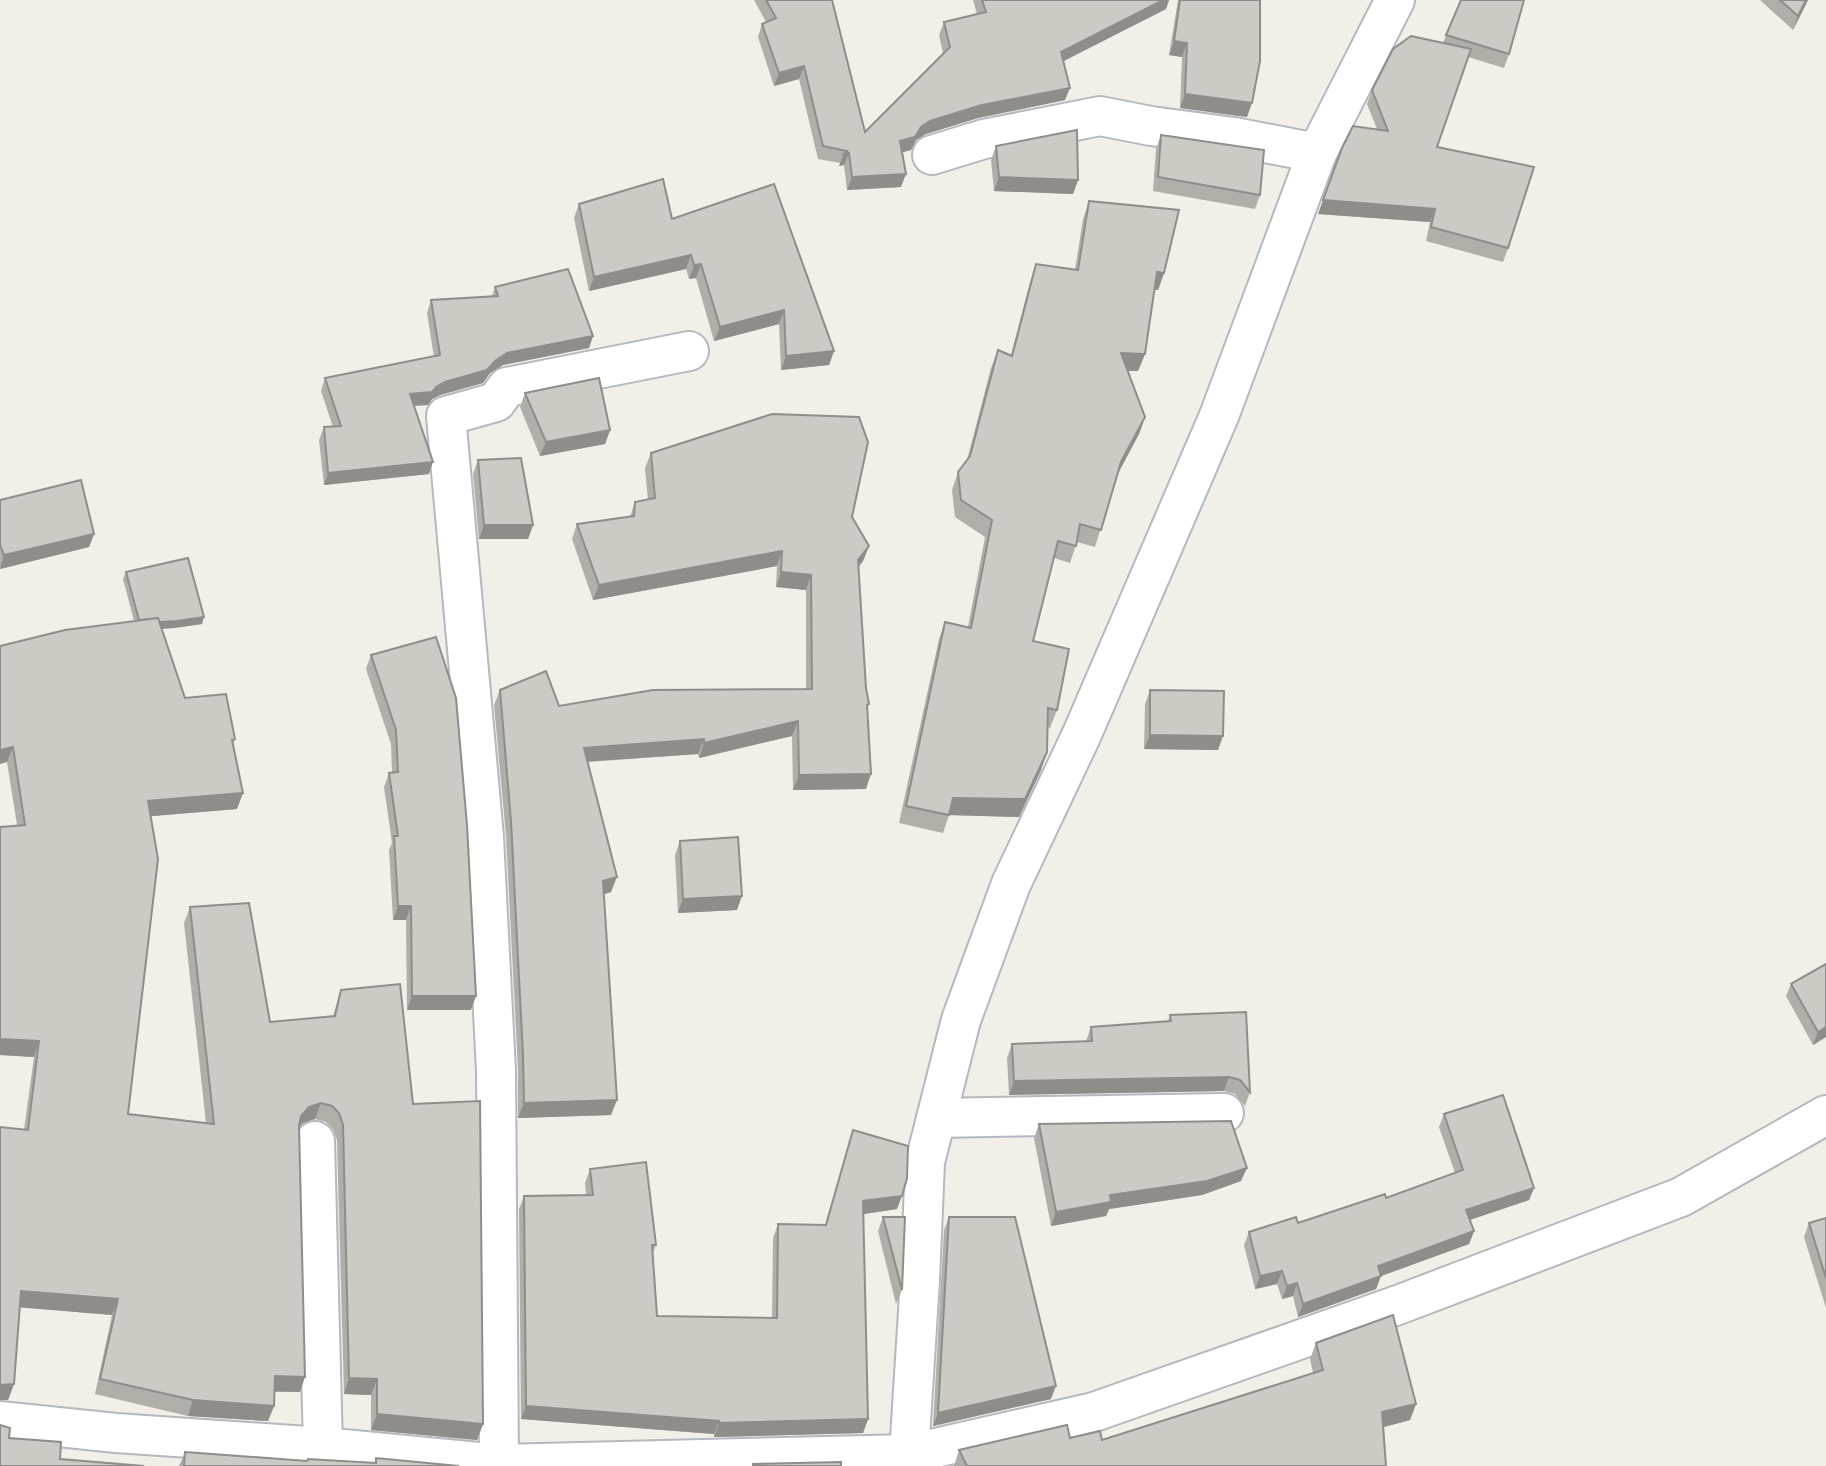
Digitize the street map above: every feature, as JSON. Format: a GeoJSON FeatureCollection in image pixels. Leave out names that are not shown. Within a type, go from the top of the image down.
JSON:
{"type":"FeatureCollection","features":[{"type":"Feature","properties":{"kind":"street"},"geometry":{"type":"LineString","coordinates":[[913,1460],[925,1162],[961,1020],[1011,884],[1082,734],[1219,416],[1317,153],[1395,0]]}},
{"type":"Feature","properties":{"kind":"street"},"geometry":{"type":"LineString","coordinates":[[932,155],[984,139],[1100,116],[1317,153]]}},
{"type":"Feature","properties":{"kind":"street"},"geometry":{"type":"LineString","coordinates":[[499,1464],[496,1056],[484,837],[446,416],[496,402],[507,387],[689,351]]}},
{"type":"Feature","properties":{"kind":"street"},"geometry":{"type":"LineString","coordinates":[[936,1118],[1224,1113]]}},
{"type":"Feature","properties":{"kind":"street"},"geometry":{"type":"LineString","coordinates":[[0,1421],[116,1433],[323,1447],[367,1459],[499,1464],[913,1460],[1094,1412],[1398,1305],[1681,1197],[1826,1115]]}},
{"type":"Feature","properties":{"kind":"street"},"geometry":{"type":"LineString","coordinates":[[315,1141],[323,1447]]}},
{"type":"Feature","properties":{"kind":"building"},"geometry":{"type":"Polygon","coordinates":[[[766,0],[832,0],[865,132],[950,47],[944,22],[986,12],[982,0],[1163,0],[1061,52],[1070,88],[982,105],[930,121],[921,127],[915,137],[900,141],[906,174],[852,177],[849,153],[823,146],[804,66],[779,73],[762,24],[776,18],[766,0]]]}},
{"type":"Feature","properties":{"kind":"building"},"geometry":{"type":"Polygon","coordinates":[[[1180,0],[1260,0],[1260,61],[1252,103],[1185,94],[1187,43],[1174,41],[1180,0]]]}},
{"type":"Feature","properties":{"kind":"building"},"geometry":{"type":"Polygon","coordinates":[[[1461,0],[1524,0],[1509,54],[1446,35],[1461,0]]]}},
{"type":"Feature","properties":{"kind":"building"},"geometry":{"type":"Polygon","coordinates":[[[1780,0],[1806,0],[1798,16],[1780,0]]]}},
{"type":"Feature","properties":{"kind":"building"},"geometry":{"type":"Polygon","coordinates":[[[1411,36],[1471,49],[1437,147],[1534,167],[1508,248],[1431,227],[1435,209],[1323,200],[1353,126],[1388,131],[1372,90],[1393,49],[1411,36]]]}},
{"type":"Feature","properties":{"kind":"building"},"geometry":{"type":"Polygon","coordinates":[[[1077,130],[1078,180],[999,177],[996,146],[1077,130]]]}},
{"type":"Feature","properties":{"kind":"building"},"geometry":{"type":"Polygon","coordinates":[[[1161,135],[1264,150],[1260,195],[1158,177],[1161,135]]]}},
{"type":"Feature","properties":{"kind":"building"},"geometry":{"type":"Polygon","coordinates":[[[663,179],[672,219],[774,184],[834,351],[786,356],[784,310],[720,327],[701,264],[694,265],[691,255],[594,277],[579,204],[663,179]]]}},
{"type":"Feature","properties":{"kind":"building"},"geometry":{"type":"Polygon","coordinates":[[[1089,201],[1179,210],[1164,273],[1157,272],[1145,354],[1121,353],[1145,417],[1121,462],[1101,530],[1080,524],[1076,546],[1058,541],[1033,641],[1069,649],[1057,710],[1048,708],[1047,752],[1025,799],[953,798],[949,815],[906,806],[945,622],[971,628],[992,520],[961,500],[958,472],[970,456],[998,350],[1012,356],[1036,264],[1078,270],[1089,201]]]}},
{"type":"Feature","properties":{"kind":"building"},"geometry":{"type":"Polygon","coordinates":[[[568,269],[593,336],[507,353],[487,370],[445,382],[432,392],[410,394],[433,462],[328,473],[324,427],[341,426],[325,378],[440,355],[431,300],[498,296],[495,287],[568,269]]]}},
{"type":"Feature","properties":{"kind":"building"},"geometry":{"type":"Polygon","coordinates":[[[599,378],[610,430],[546,442],[525,393],[599,378]]]}},
{"type":"Feature","properties":{"kind":"building"},"geometry":{"type":"Polygon","coordinates":[[[772,414],[859,417],[868,442],[852,517],[869,546],[858,560],[871,774],[799,775],[798,721],[704,743],[704,739],[584,748],[617,877],[603,881],[617,1100],[524,1103],[511,821],[500,690],[546,671],[559,706],[653,690],[812,689],[811,575],[781,572],[782,551],[599,585],[577,524],[634,516],[635,502],[655,498],[651,453],[772,414]]]}},
{"type":"Feature","properties":{"kind":"building"},"geometry":{"type":"Polygon","coordinates":[[[521,458],[533,525],[484,525],[478,460],[521,458]]]}},
{"type":"Feature","properties":{"kind":"building"},"geometry":{"type":"Polygon","coordinates":[[[81,480],[94,534],[4,555],[0,545],[0,500],[81,480]]]}},
{"type":"Feature","properties":{"kind":"building"},"geometry":{"type":"Polygon","coordinates":[[[188,558],[204,617],[159,622],[158,618],[139,620],[126,572],[188,558]]]}},
{"type":"Feature","properties":{"kind":"building"},"geometry":{"type":"Polygon","coordinates":[[[158,618],[185,698],[226,694],[243,793],[148,801],[158,859],[128,1114],[214,1124],[190,907],[249,903],[270,1022],[335,1016],[341,990],[400,984],[413,1104],[480,1101],[483,1424],[377,1414],[377,1379],[349,1378],[343,1125],[339,1113],[332,1106],[321,1103],[309,1107],[301,1116],[299,1126],[305,1377],[275,1376],[274,1406],[193,1400],[100,1379],[118,1299],[21,1291],[14,1384],[0,1385],[0,1127],[28,1130],[39,1041],[0,1039],[0,827],[25,825],[13,747],[0,750],[0,646],[65,630],[158,618]]]}},
{"type":"Feature","properties":{"kind":"building"},"geometry":{"type":"Polygon","coordinates":[[[436,637],[456,698],[467,825],[476,996],[412,996],[411,906],[398,906],[394,836],[398,836],[389,773],[398,772],[396,730],[371,655],[436,637]]]}},
{"type":"Feature","properties":{"kind":"building"},"geometry":{"type":"Polygon","coordinates":[[[1150,690],[1224,691],[1223,736],[1150,735],[1150,690]]]}},
{"type":"Feature","properties":{"kind":"building"},"geometry":{"type":"Polygon","coordinates":[[[738,837],[742,896],[683,899],[680,841],[738,837]]]}},
{"type":"Feature","properties":{"kind":"building"},"geometry":{"type":"Polygon","coordinates":[[[1826,964],[1826,1027],[1818,1032],[1791,984],[1826,964]]]}},
{"type":"Feature","properties":{"kind":"building"},"geometry":{"type":"Polygon","coordinates":[[[1246,1012],[1250,1092],[1240,1080],[1229,1077],[1014,1081],[1012,1044],[1092,1041],[1091,1027],[1171,1021],[1170,1015],[1246,1012]]]}},
{"type":"Feature","properties":{"kind":"building"},"geometry":{"type":"Polygon","coordinates":[[[1503,1095],[1534,1188],[1466,1210],[1474,1231],[1378,1266],[1381,1276],[1303,1304],[1297,1283],[1287,1286],[1282,1271],[1260,1276],[1249,1232],[1296,1217],[1298,1223],[1385,1194],[1386,1198],[1463,1170],[1444,1114],[1503,1095]]]}},
{"type":"Feature","properties":{"kind":"building"},"geometry":{"type":"Polygon","coordinates":[[[1231,1121],[1247,1168],[1207,1181],[1110,1195],[1111,1202],[1056,1212],[1039,1124],[1231,1121]]]}},
{"type":"Feature","properties":{"kind":"building"},"geometry":{"type":"Polygon","coordinates":[[[853,1130],[908,1146],[907,1178],[902,1196],[863,1201],[868,1419],[719,1423],[526,1406],[524,1196],[593,1195],[590,1169],[646,1162],[656,1245],[652,1245],[657,1316],[777,1318],[778,1224],[826,1225],[853,1130]]]}},
{"type":"Feature","properties":{"kind":"building"},"geometry":{"type":"Polygon","coordinates":[[[883,1217],[905,1217],[902,1290],[883,1217]]]}},
{"type":"Feature","properties":{"kind":"building"},"geometry":{"type":"Polygon","coordinates":[[[949,1217],[1015,1217],[1056,1386],[938,1413],[949,1217]]]}},
{"type":"Feature","properties":{"kind":"building"},"geometry":{"type":"Polygon","coordinates":[[[1826,1218],[1826,1278],[1809,1223],[1826,1218]]]}},
{"type":"Feature","properties":{"kind":"building"},"geometry":{"type":"Polygon","coordinates":[[[1393,1315],[1416,1404],[1382,1412],[1386,1466],[967,1466],[959,1450],[1067,1425],[1070,1438],[1100,1431],[1102,1440],[1323,1370],[1316,1343],[1393,1315]]]}},
{"type":"Feature","properties":{"kind":"building"},"geometry":{"type":"Polygon","coordinates":[[[0,1425],[10,1428],[9,1438],[61,1442],[60,1459],[144,1466],[0,1466],[0,1425]]]}},
{"type":"Feature","properties":{"kind":"building"},"geometry":{"type":"Polygon","coordinates":[[[185,1452],[307,1461],[376,1463],[376,1458],[459,1466],[184,1466],[185,1452]]]}},
{"type":"Feature","properties":{"kind":"building"},"geometry":{"type":"Polygon","coordinates":[[[841,1462],[841,1466],[753,1466],[753,1464],[841,1462]]]}}]}
